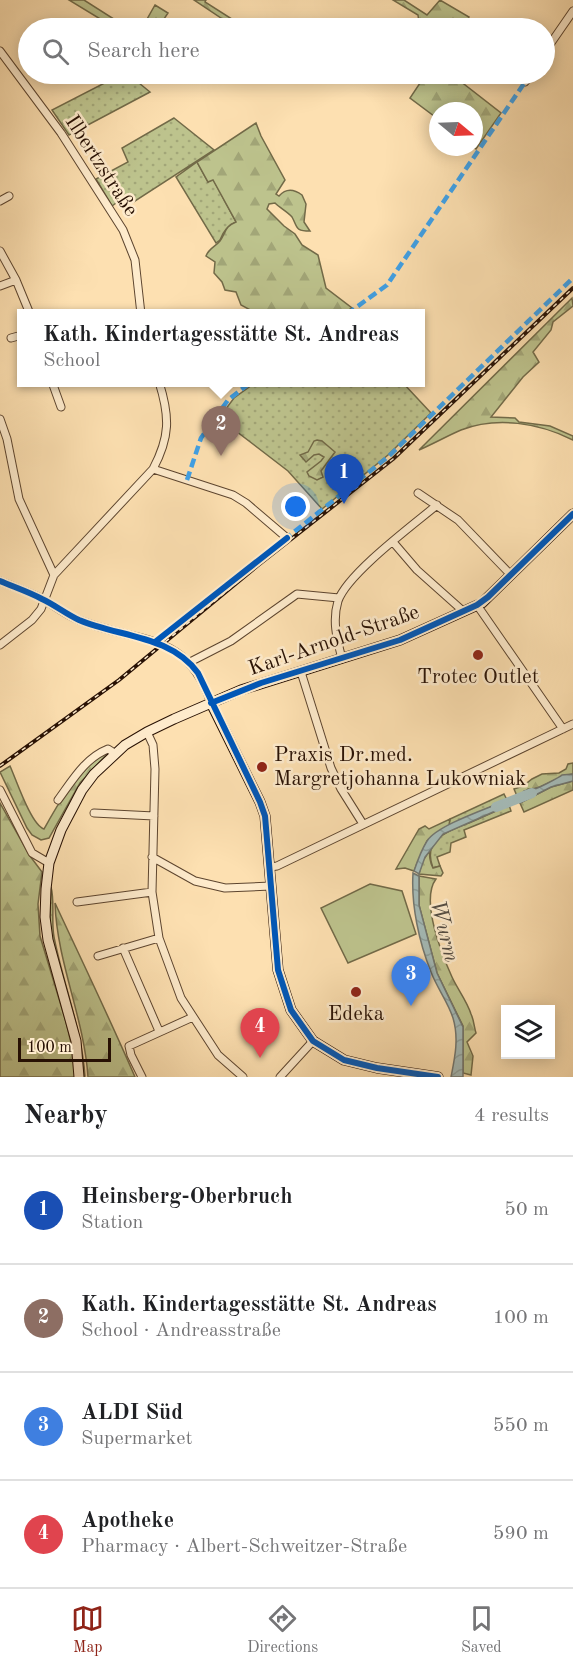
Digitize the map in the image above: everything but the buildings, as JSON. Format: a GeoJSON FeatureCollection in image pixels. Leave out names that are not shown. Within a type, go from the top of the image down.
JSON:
{"type":"FeatureCollection","features":[{"type":"Feature","properties":{"kind":"main road","name":"Karl-Arnold-Straße"},"geometry":{"type":"LineString","coordinates":[[79,1077],[76,1041],[48,940],[45,907],[50,863],[61,830],[82,790],[94,774],[116,754],[147,732],[241,690],[400,640],[477,605],[573,514]]}},
{"type":"Feature","properties":{"kind":"main road"},"geometry":{"type":"LineString","coordinates":[[212,703],[260,802],[266,824],[278,970],[291,1010],[314,1041],[344,1060],[359,1065],[438,1077]]}},
{"type":"Feature","properties":{"kind":"street"},"geometry":{"type":"LineString","coordinates":[[555,37],[573,11]]}},
{"type":"Feature","properties":{"kind":"street","name":"Ilbertzstraße"},"geometry":{"type":"LineString","coordinates":[[0,51],[18,75]]}},
{"type":"Feature","properties":{"kind":"street","name":"Ilbertzstraße"},"geometry":{"type":"LineString","coordinates":[[25,84],[61,133],[123,230],[135,260],[140,309]]}},
{"type":"Feature","properties":{"kind":"street"},"geometry":{"type":"LineString","coordinates":[[0,201],[9,196]]}},
{"type":"Feature","properties":{"kind":"street"},"geometry":{"type":"LineString","coordinates":[[0,251],[16,280],[28,309]]}},
{"type":"Feature","properties":{"kind":"street"},"geometry":{"type":"LineString","coordinates":[[0,286],[16,280]]}},
{"type":"Feature","properties":{"kind":"street"},"geometry":{"type":"LineString","coordinates":[[11,338],[17,336]]}},
{"type":"Feature","properties":{"kind":"street"},"geometry":{"type":"LineString","coordinates":[[54,387],[61,407]]}},
{"type":"Feature","properties":{"kind":"street"},"geometry":{"type":"LineString","coordinates":[[0,645],[32,620],[40,609],[54,575],[153,469],[161,455],[168,427],[160,387]]}},
{"type":"Feature","properties":{"kind":"street"},"geometry":{"type":"LineString","coordinates":[[0,419],[7,439],[19,499],[54,575]]}},
{"type":"Feature","properties":{"kind":"street"},"geometry":{"type":"LineString","coordinates":[[153,469],[233,495],[246,503],[287,538]]}},
{"type":"Feature","properties":{"kind":"street"},"geometry":{"type":"LineString","coordinates":[[418,493],[458,520],[511,575]]}},
{"type":"Feature","properties":{"kind":"street"},"geometry":{"type":"LineString","coordinates":[[342,659],[334,631],[339,598],[370,561],[437,505]]}},
{"type":"Feature","properties":{"kind":"street"},"geometry":{"type":"LineString","coordinates":[[393,542],[417,570],[463,611]]}},
{"type":"Feature","properties":{"kind":"street"},"geometry":{"type":"LineString","coordinates":[[0,581],[99,628],[172,649],[190,662],[198,673],[212,703]]}},
{"type":"Feature","properties":{"kind":"street"},"geometry":{"type":"LineString","coordinates":[[190,662],[231,641],[297,594],[339,598]]}},
{"type":"Feature","properties":{"kind":"street"},"geometry":{"type":"LineString","coordinates":[[477,605],[563,729]]}},
{"type":"Feature","properties":{"kind":"street"},"geometry":{"type":"LineString","coordinates":[[301,672],[331,768],[363,824]]}},
{"type":"Feature","properties":{"kind":"street"},"geometry":{"type":"LineString","coordinates":[[270,867],[277,866],[573,724]]}},
{"type":"Feature","properties":{"kind":"street"},"geometry":{"type":"LineString","coordinates":[[147,732],[153,745],[155,769],[152,892],[159,938],[181,998],[218,1055],[243,1077]]}},
{"type":"Feature","properties":{"kind":"street","name":"Karl-Arnold-Straße"},"geometry":{"type":"LineString","coordinates":[[58,800],[93,757],[108,749],[116,754]]}},
{"type":"Feature","properties":{"kind":"street"},"geometry":{"type":"LineString","coordinates":[[0,790],[32,853],[50,863]]}},
{"type":"Feature","properties":{"kind":"street"},"geometry":{"type":"LineString","coordinates":[[94,813],[154,816]]}},
{"type":"Feature","properties":{"kind":"street"},"geometry":{"type":"LineString","coordinates":[[152,857],[195,881],[225,888],[271,886]]}},
{"type":"Feature","properties":{"kind":"street"},"geometry":{"type":"LineString","coordinates":[[78,902],[152,892]]}},
{"type":"Feature","properties":{"kind":"street"},"geometry":{"type":"LineString","coordinates":[[98,956],[159,938]]}},
{"type":"Feature","properties":{"kind":"street"},"geometry":{"type":"LineString","coordinates":[[123,948],[159,1031]]}},
{"type":"Feature","properties":{"kind":"street"},"geometry":{"type":"LineString","coordinates":[[142,1077],[129,1046],[193,1017]]}},
{"type":"Feature","properties":{"kind":"street"},"geometry":{"type":"LineString","coordinates":[[280,1077],[314,1041]]}},
{"type":"Feature","properties":{"kind":"green space"},"geometry":{"type":"Polygon","coordinates":[[[69,0],[84,0],[112,18],[99,18],[69,0]]]}},
{"type":"Feature","properties":{"kind":"green space"},"geometry":{"type":"Polygon","coordinates":[[[194,0],[206,0],[205,2],[230,18],[221,18],[194,0]]]}},
{"type":"Feature","properties":{"kind":"green space"},"geometry":{"type":"Polygon","coordinates":[[[393,0],[404,0],[427,15],[440,0],[469,17],[418,18],[418,15],[393,0]]]}},
{"type":"Feature","properties":{"kind":"green space"},"geometry":{"type":"Polygon","coordinates":[[[155,5],[168,13],[165,18],[148,18],[155,5]]]}},
{"type":"Feature","properties":{"kind":"green space"},"geometry":{"type":"Polygon","coordinates":[[[103,84],[140,84],[150,92],[69,135],[52,110],[103,84]]]}},
{"type":"Feature","properties":{"kind":"green space"},"geometry":{"type":"Polygon","coordinates":[[[419,84],[464,84],[501,113],[483,139],[483,102],[429,102],[429,112],[410,98],[419,84]]]}},
{"type":"Feature","properties":{"kind":"green space"},"geometry":{"type":"Polygon","coordinates":[[[174,118],[214,150],[132,203],[127,195],[112,206],[96,179],[128,162],[122,148],[174,118]]]}},
{"type":"Feature","properties":{"kind":"green space"},"geometry":{"type":"Polygon","coordinates":[[[256,123],[285,180],[276,194],[279,196],[290,190],[302,195],[306,204],[304,222],[310,231],[299,229],[292,217],[275,203],[269,204],[267,209],[295,234],[302,245],[318,255],[326,288],[352,308],[248,309],[241,305],[236,292],[225,290],[222,282],[214,273],[215,262],[206,256],[228,228],[236,222],[213,180],[208,182],[197,162],[256,123]]]}},
{"type":"Feature","properties":{"kind":"green space"},"geometry":{"type":"Polygon","coordinates":[[[197,162],[208,182],[213,179],[236,222],[228,227],[216,243],[176,177],[197,162]]]}},
{"type":"Feature","properties":{"kind":"green space"},"geometry":{"type":"Polygon","coordinates":[[[572,298],[573,306],[553,322],[551,330],[533,352],[539,362],[523,377],[491,417],[515,418],[519,422],[550,426],[573,436],[573,440],[546,429],[518,423],[489,423],[461,430],[419,450],[572,298]]]}},
{"type":"Feature","properties":{"kind":"green space"},"geometry":{"type":"Polygon","coordinates":[[[249,387],[407,387],[431,413],[388,455],[322,509],[288,471],[219,418],[234,398],[249,387]]]}},
{"type":"Feature","properties":{"kind":"green space"},"geometry":{"type":"Polygon","coordinates":[[[317,440],[322,441],[335,452],[321,471],[323,477],[317,480],[309,476],[307,472],[324,457],[319,454],[314,455],[306,462],[300,455],[308,452],[317,440]]]}},
{"type":"Feature","properties":{"kind":"green space"},"geometry":{"type":"Polygon","coordinates":[[[105,752],[107,754],[80,783],[49,838],[41,840],[32,835],[0,772],[10,766],[29,811],[39,826],[44,829],[77,777],[105,752]]]}},
{"type":"Feature","properties":{"kind":"green space"},"geometry":{"type":"Polygon","coordinates":[[[573,763],[573,774],[534,789],[528,789],[521,796],[517,796],[514,789],[542,774],[559,773],[566,769],[568,764],[573,763]]]}},
{"type":"Feature","properties":{"kind":"green space"},"geometry":{"type":"Polygon","coordinates":[[[573,781],[573,790],[524,812],[520,803],[551,787],[573,781]]]}},
{"type":"Feature","properties":{"kind":"green space"},"geometry":{"type":"Polygon","coordinates":[[[504,794],[507,800],[449,825],[450,819],[504,794]]]}},
{"type":"Feature","properties":{"kind":"green space"},"geometry":{"type":"Polygon","coordinates":[[[0,803],[30,856],[42,872],[38,904],[40,936],[66,1022],[72,1047],[75,1077],[0,1077],[0,803]]]}},
{"type":"Feature","properties":{"kind":"green space"},"geometry":{"type":"Polygon","coordinates":[[[509,805],[511,811],[464,830],[466,837],[451,843],[450,852],[437,857],[440,866],[433,868],[430,858],[431,850],[445,833],[509,805]]]}},
{"type":"Feature","properties":{"kind":"green space"},"geometry":{"type":"Polygon","coordinates":[[[450,819],[449,825],[427,841],[414,871],[405,868],[396,869],[419,829],[425,826],[429,829],[450,819]]]}},
{"type":"Feature","properties":{"kind":"green space"},"geometry":{"type":"Polygon","coordinates":[[[430,850],[432,866],[433,868],[440,866],[443,873],[441,876],[419,874],[422,862],[430,850]]]}},
{"type":"Feature","properties":{"kind":"green space"},"geometry":{"type":"Polygon","coordinates":[[[419,876],[436,879],[430,900],[434,928],[454,982],[473,1019],[476,1033],[467,1042],[473,1056],[471,1075],[463,1073],[463,1026],[437,973],[419,905],[419,876]]]}},
{"type":"Feature","properties":{"kind":"green space"},"geometry":{"type":"Polygon","coordinates":[[[370,884],[402,891],[416,934],[348,963],[321,908],[370,884]]]}},
{"type":"Feature","properties":{"kind":"green space"},"geometry":{"type":"Polygon","coordinates":[[[51,887],[54,937],[80,1041],[85,1077],[52,940],[51,887]]]}},
{"type":"Feature","properties":{"kind":"green space"},"geometry":{"type":"Polygon","coordinates":[[[55,903],[135,1077],[88,1077],[86,1055],[60,947],[55,903]]]}},
{"type":"Feature","properties":{"kind":"water"},"geometry":{"type":"Polygon","coordinates":[[[573,774],[573,781],[551,787],[520,803],[517,796],[521,796],[524,791],[539,787],[562,775],[573,774]]]}},
{"type":"Feature","properties":{"kind":"water"},"geometry":{"type":"Polygon","coordinates":[[[507,800],[509,805],[443,834],[425,857],[419,874],[414,871],[423,848],[433,835],[452,823],[507,800]]]}},
{"type":"Feature","properties":{"kind":"water"},"geometry":{"type":"Polygon","coordinates":[[[413,873],[419,876],[419,905],[437,973],[463,1027],[463,1077],[451,1077],[456,1048],[455,1025],[431,972],[423,948],[415,910],[413,873]]]}},
{"type":"Feature","properties":{"kind":"waterway","name":"Wurm"},"geometry":{"type":"LineString","coordinates":[[496,807],[532,793]]}},
{"type":"Feature","properties":{"kind":"railway"},"geometry":{"type":"LineString","coordinates":[[0,766],[119,680],[257,566],[393,459],[573,288]]}},
{"type":"Feature","properties":{"kind":"marked path"},"geometry":{"type":"LineString","coordinates":[[354,309],[387,285],[524,84]]}},
{"type":"Feature","properties":{"kind":"marked path"},"geometry":{"type":"LineString","coordinates":[[284,540],[389,456],[573,278]]}},
{"type":"Feature","properties":{"kind":"marked path"},"geometry":{"type":"LineString","coordinates":[[187,480],[201,438],[228,400],[245,387]]}},
{"type":"Feature","properties":{"kind":"cycle path"},"geometry":{"type":"LineString","coordinates":[[211,703],[261,683],[400,640],[477,605],[573,514]]}},
{"type":"Feature","properties":{"kind":"cycle path"},"geometry":{"type":"LineString","coordinates":[[155,642],[287,538]]}},
{"type":"Feature","properties":{"kind":"cycle path"},"geometry":{"type":"LineString","coordinates":[[0,581],[37,596],[94,626],[159,644],[173,651],[198,673],[265,816],[278,970],[291,1010],[313,1041],[344,1060],[377,1068],[438,1077]]}},
{"type":"Feature","properties":{"kind":"place","name":"Kath. Kindertagesstätte St. Andreas"},"geometry":{"type":"Point","coordinates":[221,456]}},
{"type":"Feature","properties":{"kind":"place","name":"Heinsberg-Oberbruch"},"geometry":{"type":"Point","coordinates":[344,504]}},
{"type":"Feature","properties":{"kind":"place","name":"Trotec Outlet"},"geometry":{"type":"Point","coordinates":[478,655]}},
{"type":"Feature","properties":{"kind":"place","name":"Praxis Dr.med. Margretjohanna Lukowniak"},"geometry":{"type":"Point","coordinates":[262,767]}},
{"type":"Feature","properties":{"kind":"place","name":"Edeka"},"geometry":{"type":"Point","coordinates":[356,992]}},
{"type":"Feature","properties":{"kind":"place","name":"ALDI Süd"},"geometry":{"type":"Point","coordinates":[411,1006]}},
{"type":"Feature","properties":{"kind":"place","name":"Apotheke"},"geometry":{"type":"Point","coordinates":[260,1058]}}]}
